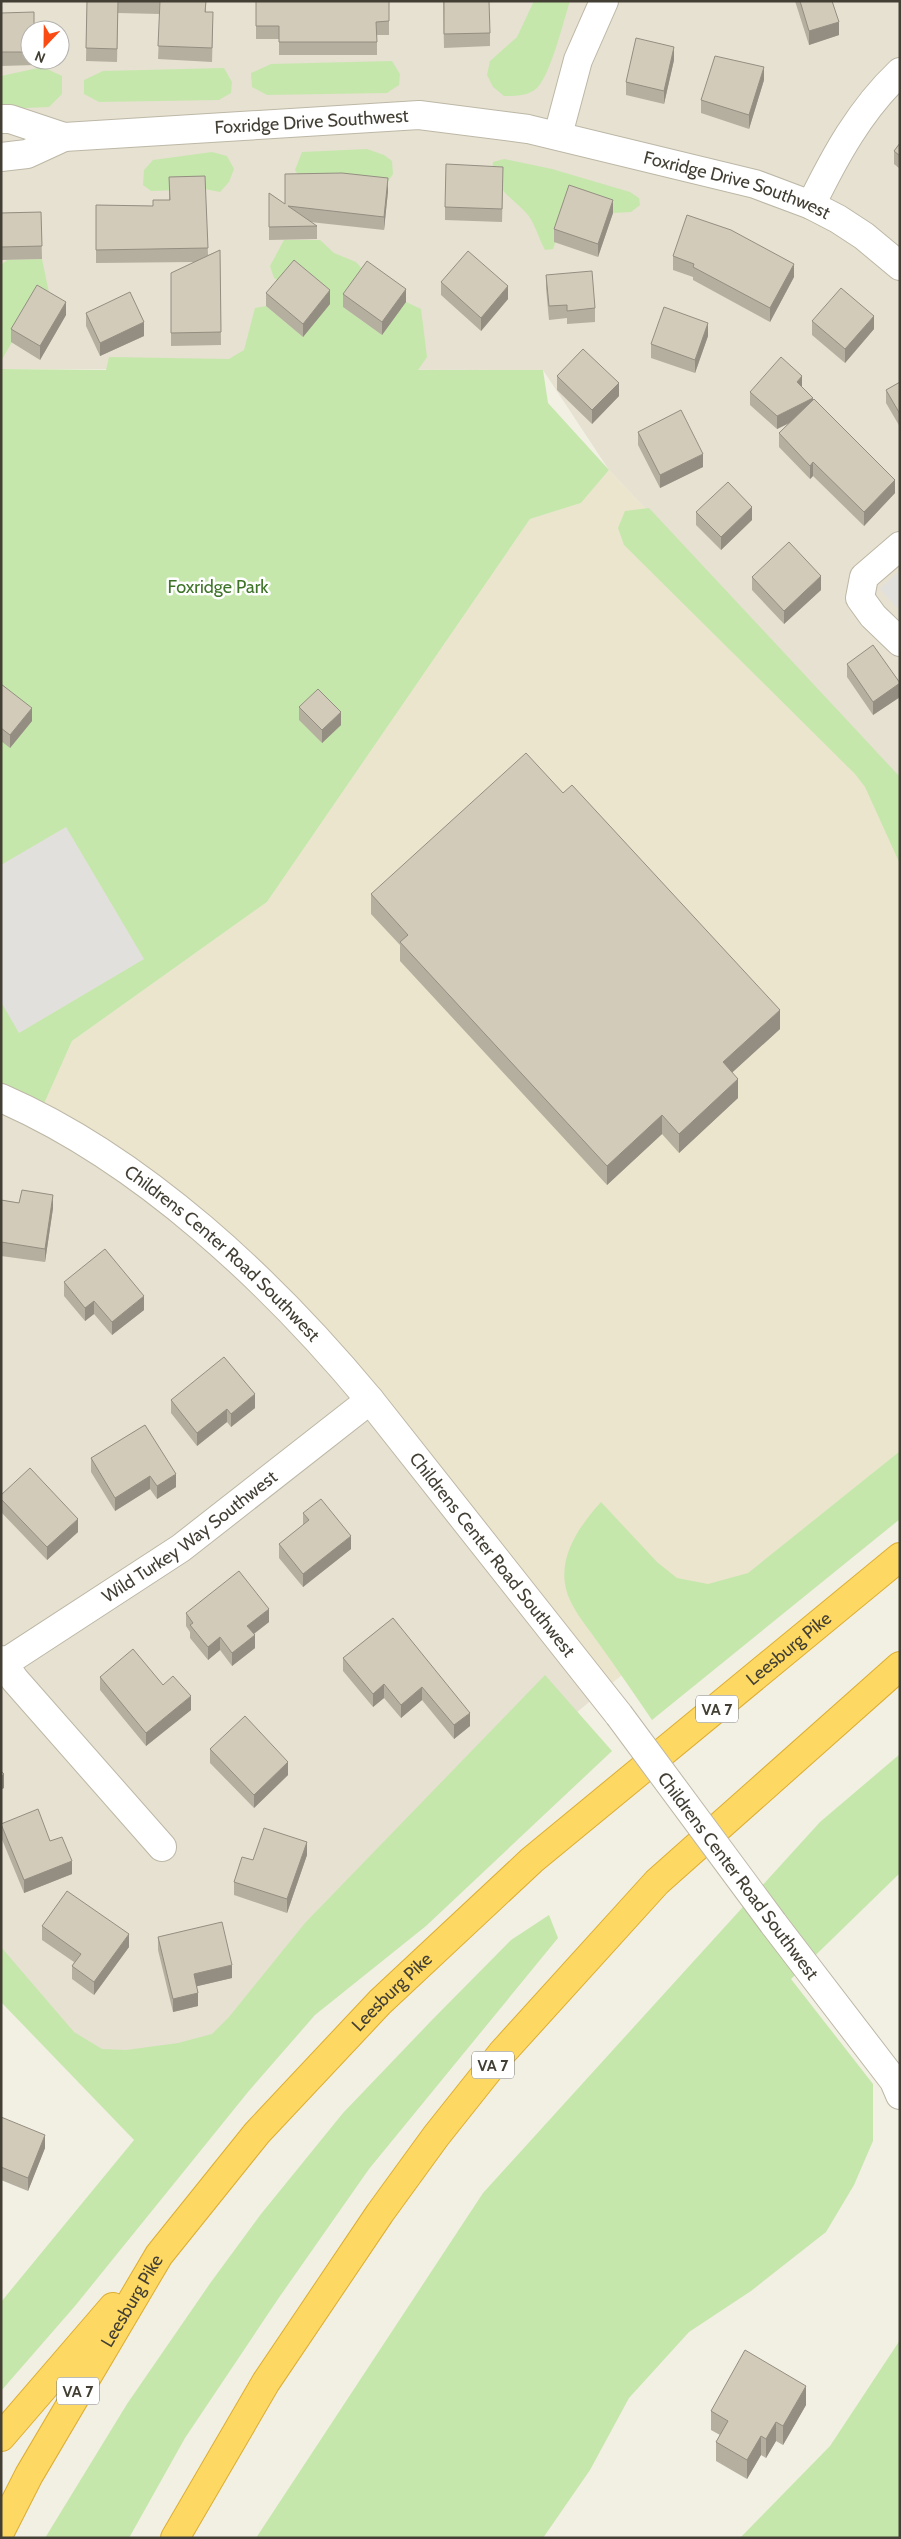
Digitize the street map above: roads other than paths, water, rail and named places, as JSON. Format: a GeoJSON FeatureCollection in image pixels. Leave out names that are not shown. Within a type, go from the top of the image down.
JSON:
{"type":"FeatureCollection","features":[{"type":"Feature","properties":{"kind":"highway","name":"Leesburg Pike"},"geometry":{"type":"LineString","coordinates":[[1,2530],[29,2475],[159,2255],[257,2133],[380,2002],[532,1860],[900,1557]]}},
{"type":"Feature","properties":{"kind":"highway","name":"VA 7"},"geometry":{"type":"LineString","coordinates":[[175,2538],[266,2382],[380,2213],[436,2136],[502,2053],[657,1882],[900,1666]]}},
{"type":"Feature","properties":{"kind":"highway"},"geometry":{"type":"LineString","coordinates":[[1,2437],[159,2255]]}},
{"type":"Feature","properties":{"kind":"street"},"geometry":{"type":"LineString","coordinates":[[558,135],[578,60],[604,1]]}},
{"type":"Feature","properties":{"kind":"street"},"geometry":{"type":"LineString","coordinates":[[810,205],[840,148],[868,106],[900,72]]}},
{"type":"Feature","properties":{"kind":"street","name":"Foxridge Drive Southwest"},"geometry":{"type":"LineString","coordinates":[[1,157],[27,154],[64,137],[419,115],[528,129],[558,135],[755,184],[810,205],[864,236],[900,266]]}},
{"type":"Feature","properties":{"kind":"street","name":"Foxridge Drive Southwest"},"geometry":{"type":"LineString","coordinates":[[1,119],[10,119],[64,137]]}},
{"type":"Feature","properties":{"kind":"street"},"geometry":{"type":"LineString","coordinates":[[900,546],[864,577],[860,598],[872,616],[900,642]]}},
{"type":"Feature","properties":{"kind":"street","name":"Childrens Center Road Southwest"},"geometry":{"type":"LineString","coordinates":[[1,1098],[40,1115],[80,1138],[134,1176],[193,1222],[258,1278],[345,1370],[619,1715],[894,2082],[900,2095]]}},
{"type":"Feature","properties":{"kind":"street","name":"Wild Turkey Way Southwest"},"geometry":{"type":"LineString","coordinates":[[2,1662],[181,1548],[370,1400]]}},
{"type":"Feature","properties":{"kind":"street"},"geometry":{"type":"LineString","coordinates":[[2,1662],[162,1847]]}},
{"type":"Feature","properties":{"kind":"park label","name":"Foxridge Park"},"geometry":{"type":"Point","coordinates":[218,587]}}]}
